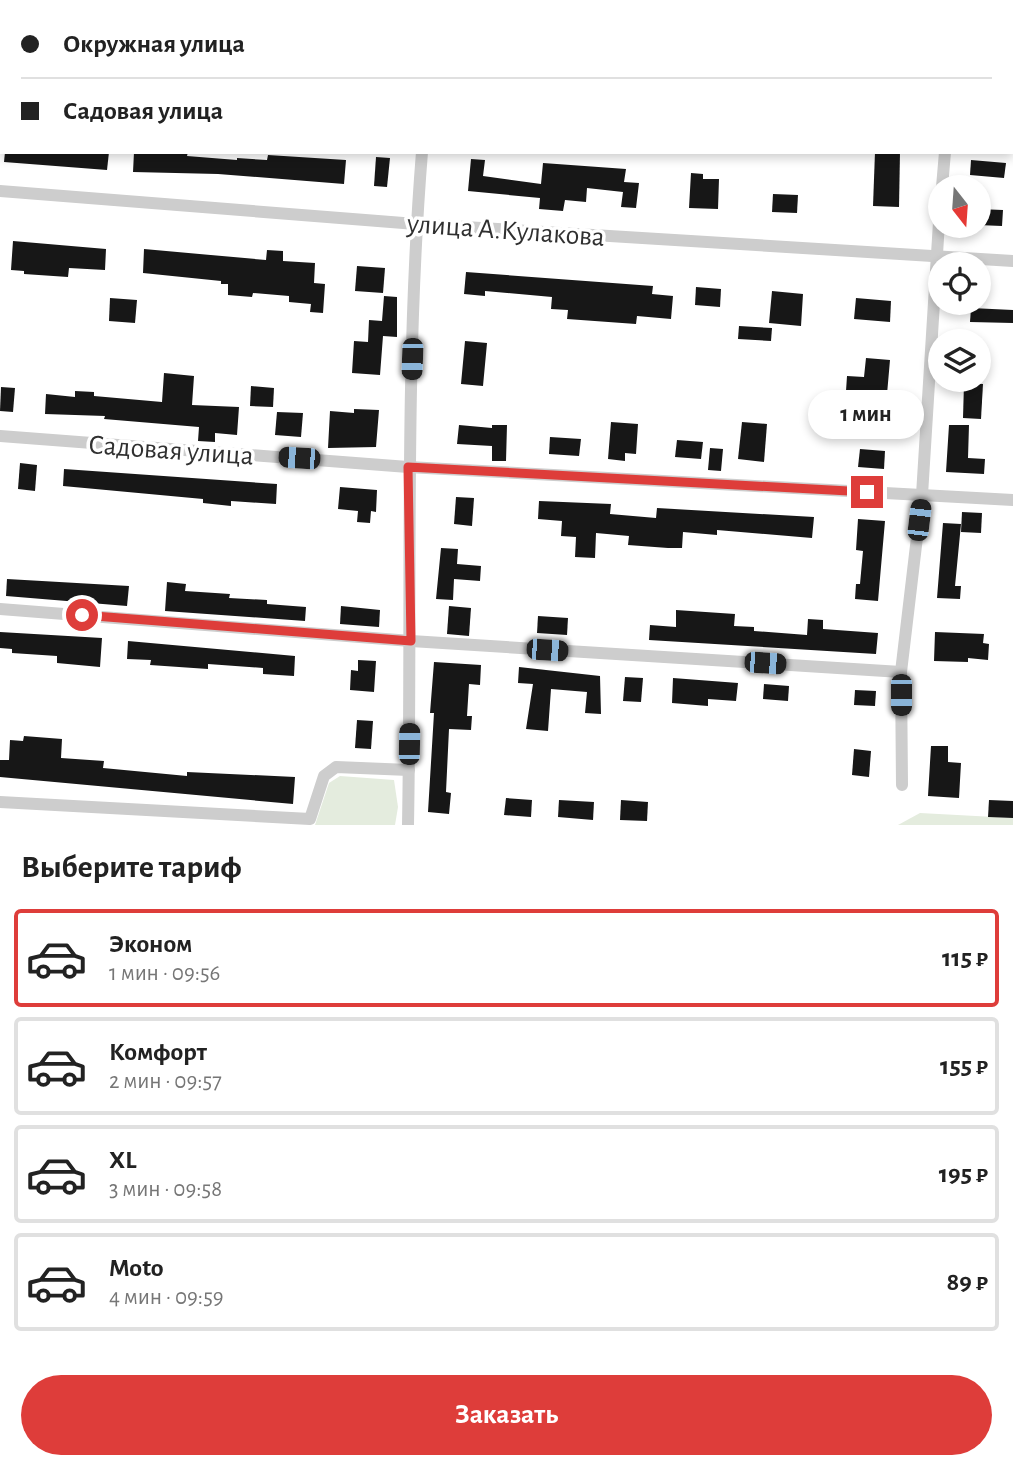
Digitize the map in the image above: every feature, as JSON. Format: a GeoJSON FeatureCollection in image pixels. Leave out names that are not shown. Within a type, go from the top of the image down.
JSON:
{"type":"FeatureCollection","features":[{"type":"Feature","properties":{"kind":"street"},"geometry":{"type":"LineString","coordinates":[[408,825],[411,641],[408,467],[416,224],[422,154]]}},
{"type":"Feature","properties":{"kind":"street"},"geometry":{"type":"LineString","coordinates":[[943,175],[945,154]]}},
{"type":"Feature","properties":{"kind":"street","name":"улица А.Кулакова"},"geometry":{"type":"LineString","coordinates":[[0,191],[416,224],[928,256]]}},
{"type":"Feature","properties":{"kind":"street","name":"улица А.Кулакова"},"geometry":{"type":"LineString","coordinates":[[991,260],[1013,261]]}},
{"type":"Feature","properties":{"kind":"street"},"geometry":{"type":"LineString","coordinates":[[902,785],[901,672],[922,495],[932,315]]}},
{"type":"Feature","properties":{"kind":"street","name":"Садовая улица"},"geometry":{"type":"LineString","coordinates":[[0,436],[408,467],[1013,500]]}},
{"type":"Feature","properties":{"kind":"street"},"geometry":{"type":"LineString","coordinates":[[0,609],[411,641],[901,672]]}},
{"type":"Feature","properties":{"kind":"street"},"geometry":{"type":"LineString","coordinates":[[0,802],[310,819],[324,776],[337,767],[409,769]]}},
{"type":"Feature","properties":{"kind":"shaded area"},"geometry":{"type":"Polygon","coordinates":[[[340,776],[394,780],[398,807],[395,825],[315,825],[329,783],[340,776]]]}},
{"type":"Feature","properties":{"kind":"shaded area"},"geometry":{"type":"Polygon","coordinates":[[[920,813],[1013,818],[1013,825],[898,825],[920,813]]]}},
{"type":"Feature","properties":{"kind":"building"},"geometry":{"type":"Polygon","coordinates":[[[5,154],[109,154],[107,170],[4,162],[5,154]]]}},
{"type":"Feature","properties":{"kind":"building"},"geometry":{"type":"Polygon","coordinates":[[[134,154],[188,154],[237,160],[267,160],[268,155],[346,160],[344,184],[218,174],[133,172],[134,154]]]}},
{"type":"Feature","properties":{"kind":"building"},"geometry":{"type":"Polygon","coordinates":[[[875,154],[900,154],[899,207],[873,206],[875,154]]]}},
{"type":"Feature","properties":{"kind":"building"},"geometry":{"type":"Polygon","coordinates":[[[376,157],[390,158],[387,187],[374,186],[376,157]]]}},
{"type":"Feature","properties":{"kind":"building"},"geometry":{"type":"Polygon","coordinates":[[[471,159],[485,160],[483,176],[541,184],[543,163],[626,169],[624,182],[639,183],[636,208],[621,207],[623,192],[587,188],[586,202],[565,200],[563,211],[539,209],[540,198],[468,191],[471,159]]]}},
{"type":"Feature","properties":{"kind":"building"},"geometry":{"type":"Polygon","coordinates":[[[971,160],[1006,163],[1004,178],[970,175],[971,160]]]}},
{"type":"Feature","properties":{"kind":"building"},"geometry":{"type":"Polygon","coordinates":[[[691,173],[703,174],[703,179],[719,179],[718,209],[689,208],[691,173]]]}},
{"type":"Feature","properties":{"kind":"building"},"geometry":{"type":"Polygon","coordinates":[[[773,194],[798,195],[797,213],[772,212],[773,194]]]}},
{"type":"Feature","properties":{"kind":"building"},"geometry":{"type":"Polygon","coordinates":[[[991,210],[1003,210],[1002,226],[991,226],[991,210]]]}},
{"type":"Feature","properties":{"kind":"building"},"geometry":{"type":"Polygon","coordinates":[[[13,241],[106,249],[105,270],[69,268],[68,277],[24,274],[24,271],[11,270],[13,241]]]}},
{"type":"Feature","properties":{"kind":"building"},"geometry":{"type":"Polygon","coordinates":[[[144,249],[266,260],[267,250],[283,251],[283,261],[315,263],[314,283],[325,284],[323,313],[310,312],[311,304],[289,302],[289,296],[253,293],[252,297],[228,295],[228,284],[221,284],[221,281],[143,273],[144,249]]]}},
{"type":"Feature","properties":{"kind":"building"},"geometry":{"type":"Polygon","coordinates":[[[357,266],[385,268],[383,293],[355,291],[357,266]]]}},
{"type":"Feature","properties":{"kind":"building"},"geometry":{"type":"Polygon","coordinates":[[[466,272],[653,286],[652,294],[673,296],[671,319],[637,316],[636,324],[567,319],[568,310],[551,309],[552,297],[485,291],[485,296],[464,294],[466,272]]]}},
{"type":"Feature","properties":{"kind":"building"},"geometry":{"type":"Polygon","coordinates":[[[696,287],[721,289],[720,307],[695,305],[696,287]]]}},
{"type":"Feature","properties":{"kind":"building"},"geometry":{"type":"Polygon","coordinates":[[[772,291],[803,294],[801,326],[769,323],[772,291]]]}},
{"type":"Feature","properties":{"kind":"building"},"geometry":{"type":"Polygon","coordinates":[[[384,296],[397,297],[397,337],[383,336],[380,375],[352,373],[354,341],[368,342],[369,320],[382,321],[384,296]]]}},
{"type":"Feature","properties":{"kind":"building"},"geometry":{"type":"Polygon","coordinates":[[[110,298],[137,300],[135,323],[109,321],[110,298]]]}},
{"type":"Feature","properties":{"kind":"building"},"geometry":{"type":"Polygon","coordinates":[[[856,298],[891,301],[890,322],[854,319],[856,298]]]}},
{"type":"Feature","properties":{"kind":"building"},"geometry":{"type":"Polygon","coordinates":[[[991,309],[1013,310],[1013,323],[970,322],[970,315],[991,315],[991,309]]]}},
{"type":"Feature","properties":{"kind":"building"},"geometry":{"type":"Polygon","coordinates":[[[739,326],[772,328],[771,341],[738,339],[739,326]]]}},
{"type":"Feature","properties":{"kind":"building"},"geometry":{"type":"Polygon","coordinates":[[[465,341],[487,343],[483,386],[461,384],[465,341]]]}},
{"type":"Feature","properties":{"kind":"building"},"geometry":{"type":"Polygon","coordinates":[[[866,358],[890,360],[885,417],[856,414],[858,392],[846,391],[847,376],[864,377],[866,358]]]}},
{"type":"Feature","properties":{"kind":"building"},"geometry":{"type":"Polygon","coordinates":[[[164,373],[194,376],[192,405],[239,407],[237,435],[215,433],[215,442],[198,441],[199,427],[104,419],[105,416],[45,414],[46,394],[75,397],[75,391],[94,392],[94,396],[162,402],[164,373]]]}},
{"type":"Feature","properties":{"kind":"building"},"geometry":{"type":"Polygon","coordinates":[[[251,386],[274,388],[273,407],[250,406],[251,386]]]}},
{"type":"Feature","properties":{"kind":"building"},"geometry":{"type":"Polygon","coordinates":[[[1,387],[15,388],[13,412],[0,411],[1,387]]]}},
{"type":"Feature","properties":{"kind":"building"},"geometry":{"type":"Polygon","coordinates":[[[964,392],[983,392],[981,419],[963,418],[964,392]]]}},
{"type":"Feature","properties":{"kind":"building"},"geometry":{"type":"Polygon","coordinates":[[[354,409],[379,410],[376,447],[328,448],[330,411],[354,413],[354,409]]]}},
{"type":"Feature","properties":{"kind":"building"},"geometry":{"type":"Polygon","coordinates":[[[277,412],[303,413],[301,437],[275,435],[277,412]]]}},
{"type":"Feature","properties":{"kind":"building"},"geometry":{"type":"Polygon","coordinates":[[[611,422],[638,424],[636,454],[625,453],[625,461],[608,459],[611,422]]]}},
{"type":"Feature","properties":{"kind":"building"},"geometry":{"type":"Polygon","coordinates":[[[742,422],[767,424],[764,462],[738,459],[742,422]]]}},
{"type":"Feature","properties":{"kind":"building"},"geometry":{"type":"Polygon","coordinates":[[[459,425],[492,428],[492,425],[507,425],[506,461],[492,461],[492,446],[457,444],[459,425]]]}},
{"type":"Feature","properties":{"kind":"building"},"geometry":{"type":"Polygon","coordinates":[[[949,425],[969,425],[968,458],[985,459],[984,474],[946,472],[949,425]]]}},
{"type":"Feature","properties":{"kind":"building"},"geometry":{"type":"Polygon","coordinates":[[[550,437],[581,439],[579,456],[549,454],[550,437]]]}},
{"type":"Feature","properties":{"kind":"building"},"geometry":{"type":"Polygon","coordinates":[[[677,440],[703,442],[701,459],[675,457],[677,440]]]}},
{"type":"Feature","properties":{"kind":"building"},"geometry":{"type":"Polygon","coordinates":[[[710,448],[723,449],[721,471],[708,470],[710,448]]]}},
{"type":"Feature","properties":{"kind":"building"},"geometry":{"type":"Polygon","coordinates":[[[860,449],[885,451],[884,469],[858,467],[860,449]]]}},
{"type":"Feature","properties":{"kind":"building"},"geometry":{"type":"Polygon","coordinates":[[[20,463],[37,465],[35,491],[18,489],[20,463]]]}},
{"type":"Feature","properties":{"kind":"building"},"geometry":{"type":"Polygon","coordinates":[[[64,469],[277,484],[276,504],[231,501],[231,506],[203,503],[203,499],[63,486],[64,469]]]}},
{"type":"Feature","properties":{"kind":"building"},"geometry":{"type":"Polygon","coordinates":[[[340,487],[377,490],[376,512],[371,511],[370,523],[357,522],[358,511],[338,509],[340,487]]]}},
{"type":"Feature","properties":{"kind":"building"},"geometry":{"type":"Polygon","coordinates":[[[456,497],[474,498],[472,526],[454,524],[456,497]]]}},
{"type":"Feature","properties":{"kind":"building"},"geometry":{"type":"Polygon","coordinates":[[[539,501],[611,504],[610,514],[656,518],[657,508],[814,517],[812,538],[717,530],[717,535],[683,532],[682,548],[668,548],[628,545],[629,536],[596,533],[595,558],[575,557],[576,537],[561,536],[562,521],[538,519],[539,501]]]}},
{"type":"Feature","properties":{"kind":"building"},"geometry":{"type":"Polygon","coordinates":[[[962,512],[982,513],[981,533],[961,532],[962,512]]]}},
{"type":"Feature","properties":{"kind":"building"},"geometry":{"type":"Polygon","coordinates":[[[858,519],[885,521],[878,601],[855,599],[856,584],[860,584],[863,551],[856,550],[858,519]]]}},
{"type":"Feature","properties":{"kind":"building"},"geometry":{"type":"Polygon","coordinates":[[[943,523],[961,524],[955,586],[961,586],[960,599],[937,598],[943,523]]]}},
{"type":"Feature","properties":{"kind":"building"},"geometry":{"type":"Polygon","coordinates":[[[441,548],[458,549],[457,564],[481,566],[480,581],[454,579],[453,600],[436,599],[441,548]]]}},
{"type":"Feature","properties":{"kind":"building"},"geometry":{"type":"Polygon","coordinates":[[[7,579],[129,586],[127,606],[6,596],[7,579]]]}},
{"type":"Feature","properties":{"kind":"building"},"geometry":{"type":"Polygon","coordinates":[[[167,582],[186,584],[185,591],[230,594],[229,598],[267,600],[267,604],[306,607],[305,621],[165,611],[167,582]]]}},
{"type":"Feature","properties":{"kind":"building"},"geometry":{"type":"Polygon","coordinates":[[[341,606],[380,610],[379,627],[340,624],[341,606]]]}},
{"type":"Feature","properties":{"kind":"building"},"geometry":{"type":"Polygon","coordinates":[[[449,606],[471,608],[469,636],[447,634],[449,606]]]}},
{"type":"Feature","properties":{"kind":"building"},"geometry":{"type":"Polygon","coordinates":[[[676,610],[735,614],[734,626],[754,627],[754,631],[807,635],[808,619],[823,620],[823,629],[878,633],[876,654],[649,640],[650,625],[676,627],[676,610]]]}},
{"type":"Feature","properties":{"kind":"building"},"geometry":{"type":"Polygon","coordinates":[[[538,616],[568,618],[567,635],[537,633],[538,616]]]}},
{"type":"Feature","properties":{"kind":"building"},"geometry":{"type":"Polygon","coordinates":[[[0,632],[102,638],[100,667],[57,663],[57,656],[12,653],[12,649],[0,648],[0,632]]]}},
{"type":"Feature","properties":{"kind":"building"},"geometry":{"type":"Polygon","coordinates":[[[935,632],[984,634],[983,643],[989,644],[988,660],[968,658],[968,662],[934,661],[935,632]]]}},
{"type":"Feature","properties":{"kind":"building"},"geometry":{"type":"Polygon","coordinates":[[[128,641],[295,656],[294,676],[263,674],[263,668],[208,664],[208,669],[150,665],[151,660],[127,659],[128,641]]]}},
{"type":"Feature","properties":{"kind":"building"},"geometry":{"type":"Polygon","coordinates":[[[358,660],[376,661],[374,692],[350,690],[351,670],[358,671],[358,660]]]}},
{"type":"Feature","properties":{"kind":"building"},"geometry":{"type":"Polygon","coordinates":[[[434,662],[481,665],[480,685],[469,684],[467,716],[472,716],[471,730],[449,729],[446,792],[451,793],[449,814],[428,812],[434,662]]]}},
{"type":"Feature","properties":{"kind":"building"},"geometry":{"type":"Polygon","coordinates":[[[519,667],[600,676],[601,714],[585,713],[587,692],[551,689],[548,731],[526,729],[533,684],[518,683],[519,667]]]}},
{"type":"Feature","properties":{"kind":"building"},"geometry":{"type":"Polygon","coordinates":[[[625,677],[643,678],[641,702],[623,701],[625,677]]]}},
{"type":"Feature","properties":{"kind":"building"},"geometry":{"type":"Polygon","coordinates":[[[673,678],[738,683],[736,701],[708,699],[708,706],[672,703],[673,678]]]}},
{"type":"Feature","properties":{"kind":"building"},"geometry":{"type":"Polygon","coordinates":[[[764,684],[789,686],[788,701],[763,699],[764,684]]]}},
{"type":"Feature","properties":{"kind":"building"},"geometry":{"type":"Polygon","coordinates":[[[855,690],[876,691],[875,706],[854,705],[855,690]]]}},
{"type":"Feature","properties":{"kind":"building"},"geometry":{"type":"Polygon","coordinates":[[[357,720],[373,721],[371,749],[355,748],[357,720]]]}},
{"type":"Feature","properties":{"kind":"building"},"geometry":{"type":"Polygon","coordinates":[[[24,736],[62,739],[61,758],[104,761],[103,768],[187,776],[187,772],[295,777],[293,804],[0,777],[0,760],[9,760],[10,740],[23,741],[24,736]]]}},
{"type":"Feature","properties":{"kind":"building"},"geometry":{"type":"Polygon","coordinates":[[[931,746],[948,746],[948,762],[961,763],[959,798],[928,796],[931,746]]]}},
{"type":"Feature","properties":{"kind":"building"},"geometry":{"type":"Polygon","coordinates":[[[854,749],[871,751],[869,777],[852,775],[854,749]]]}},
{"type":"Feature","properties":{"kind":"building"},"geometry":{"type":"Polygon","coordinates":[[[506,798],[532,800],[531,817],[504,815],[506,798]]]}},
{"type":"Feature","properties":{"kind":"building"},"geometry":{"type":"Polygon","coordinates":[[[559,800],[594,802],[593,820],[558,817],[559,800]]]}},
{"type":"Feature","properties":{"kind":"building"},"geometry":{"type":"Polygon","coordinates":[[[621,800],[648,802],[647,821],[620,820],[621,800]]]}},
{"type":"Feature","properties":{"kind":"building"},"geometry":{"type":"Polygon","coordinates":[[[989,800],[1013,801],[1013,818],[988,817],[989,800]]]}},
{"type":"Feature","properties":{"kind":"route"},"geometry":{"type":"LineString","coordinates":[[82,615],[411,641],[408,467],[867,492]]}}]}
